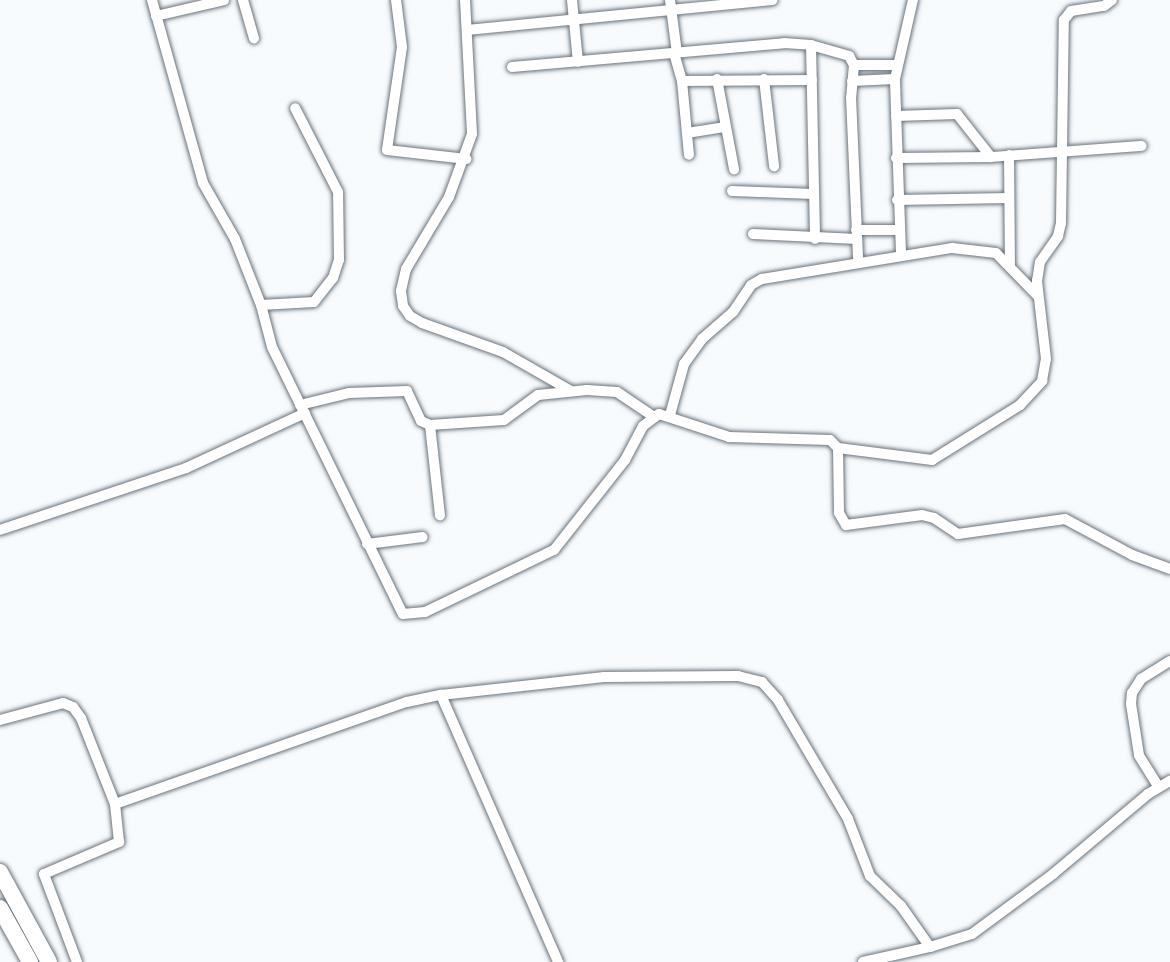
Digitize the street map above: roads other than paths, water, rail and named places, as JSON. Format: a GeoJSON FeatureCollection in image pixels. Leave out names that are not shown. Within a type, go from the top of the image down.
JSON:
{"type":"FeatureCollection","features":[{"type":"Feature","properties":{"kind":"main road"},"geometry":{"type":"LineString","coordinates":[[0,872],[49,962]]}},
{"type":"Feature","properties":{"kind":"main road"},"geometry":{"type":"LineString","coordinates":[[0,908],[30,962]]}},
{"type":"Feature","properties":{"kind":"street"},"geometry":{"type":"LineString","coordinates":[[152,0],[203,183],[235,239],[261,305],[272,347],[403,614],[425,612],[554,550],[625,460],[643,426],[654,417],[670,415],[729,437],[822,438],[838,448],[932,460],[1020,405],[1035,392],[1045,372],[1039,296],[1040,262],[1060,230],[1064,20],[1071,11],[1104,6],[1112,0]]}},
{"type":"Feature","properties":{"kind":"street"},"geometry":{"type":"LineString","coordinates":[[156,16],[224,0]]}},
{"type":"Feature","properties":{"kind":"street"},"geometry":{"type":"LineString","coordinates":[[254,38],[243,1],[255,0]]}},
{"type":"Feature","properties":{"kind":"street"},"geometry":{"type":"LineString","coordinates":[[396,0],[402,47],[387,150],[466,159]]}},
{"type":"Feature","properties":{"kind":"street"},"geometry":{"type":"LineString","coordinates":[[465,0],[473,102],[472,134],[466,159],[449,197],[406,269],[401,291],[403,306],[410,316],[422,322],[461,333],[511,355],[571,391]]}},
{"type":"Feature","properties":{"kind":"street"},"geometry":{"type":"LineString","coordinates":[[572,0],[578,62]]}},
{"type":"Feature","properties":{"kind":"street"},"geometry":{"type":"LineString","coordinates":[[467,30],[574,19],[671,5],[773,0]]}},
{"type":"Feature","properties":{"kind":"street"},"geometry":{"type":"LineString","coordinates":[[901,253],[897,200],[895,79],[896,63],[913,0]]}},
{"type":"Feature","properties":{"kind":"street"},"geometry":{"type":"LineString","coordinates":[[671,5],[675,53],[682,81],[689,155]]}},
{"type":"Feature","properties":{"kind":"street"},"geometry":{"type":"LineString","coordinates":[[512,67],[784,43],[811,45],[849,56],[854,65],[852,81],[858,260]]}},
{"type":"Feature","properties":{"kind":"street"},"geometry":{"type":"LineString","coordinates":[[811,45],[815,238]]}},
{"type":"Feature","properties":{"kind":"street"},"geometry":{"type":"LineString","coordinates":[[854,65],[896,63]]}},
{"type":"Feature","properties":{"kind":"street"},"geometry":{"type":"LineString","coordinates":[[717,79],[734,169]]}},
{"type":"Feature","properties":{"kind":"street"},"geometry":{"type":"LineString","coordinates":[[764,79],[774,166]]}},
{"type":"Feature","properties":{"kind":"street"},"geometry":{"type":"LineString","coordinates":[[852,81],[895,79]]}},
{"type":"Feature","properties":{"kind":"street"},"geometry":{"type":"LineString","coordinates":[[682,81],[812,80]]}},
{"type":"Feature","properties":{"kind":"street"},"geometry":{"type":"LineString","coordinates":[[261,305],[314,302],[333,278],[339,260],[338,192],[295,108]]}},
{"type":"Feature","properties":{"kind":"street"},"geometry":{"type":"LineString","coordinates":[[896,116],[957,114],[991,156]]}},
{"type":"Feature","properties":{"kind":"street"},"geometry":{"type":"LineString","coordinates":[[687,133],[726,127]]}},
{"type":"Feature","properties":{"kind":"street"},"geometry":{"type":"LineString","coordinates":[[896,158],[991,156],[1142,146]]}},
{"type":"Feature","properties":{"kind":"street"},"geometry":{"type":"LineString","coordinates":[[1009,155],[1010,265]]}},
{"type":"Feature","properties":{"kind":"street"},"geometry":{"type":"LineString","coordinates":[[732,191],[814,194]]}},
{"type":"Feature","properties":{"kind":"street"},"geometry":{"type":"LineString","coordinates":[[897,200],[1009,198]]}},
{"type":"Feature","properties":{"kind":"street"},"geometry":{"type":"LineString","coordinates":[[753,234],[815,238],[899,230]]}},
{"type":"Feature","properties":{"kind":"street"},"geometry":{"type":"LineString","coordinates":[[670,415],[684,364],[702,339],[734,312],[751,285],[770,277],[901,253],[952,248],[987,250],[1010,265],[1039,296]]}},
{"type":"Feature","properties":{"kind":"street"},"geometry":{"type":"LineString","coordinates":[[0,530],[186,468],[303,409],[349,393],[403,389],[411,396],[421,421],[430,425],[504,420],[537,395],[609,389],[654,417]]}},
{"type":"Feature","properties":{"kind":"street"},"geometry":{"type":"LineString","coordinates":[[430,425],[440,515]]}},
{"type":"Feature","properties":{"kind":"street"},"geometry":{"type":"LineString","coordinates":[[838,448],[839,513],[846,525],[922,515],[934,518],[958,534],[1065,519],[1132,555],[1170,569]]}},
{"type":"Feature","properties":{"kind":"street"},"geometry":{"type":"LineString","coordinates":[[367,544],[423,537]]}},
{"type":"Feature","properties":{"kind":"street"},"geometry":{"type":"LineString","coordinates":[[1158,786],[1139,755],[1131,704],[1132,693],[1141,679],[1170,662]]}},
{"type":"Feature","properties":{"kind":"street"},"geometry":{"type":"LineString","coordinates":[[115,804],[407,702],[441,695],[604,677],[738,676],[762,682],[778,700],[848,819],[870,876],[901,906],[930,947]]}},
{"type":"Feature","properties":{"kind":"street"},"geometry":{"type":"LineString","coordinates":[[441,695],[558,962]]}},
{"type":"Feature","properties":{"kind":"street"},"geometry":{"type":"LineString","coordinates":[[0,720],[63,704],[73,707],[81,718],[115,804],[118,842],[44,874],[77,962]]}},
{"type":"Feature","properties":{"kind":"street"},"geometry":{"type":"LineString","coordinates":[[863,962],[930,947],[972,934],[1053,874],[1158,786],[1170,781]]}}]}
